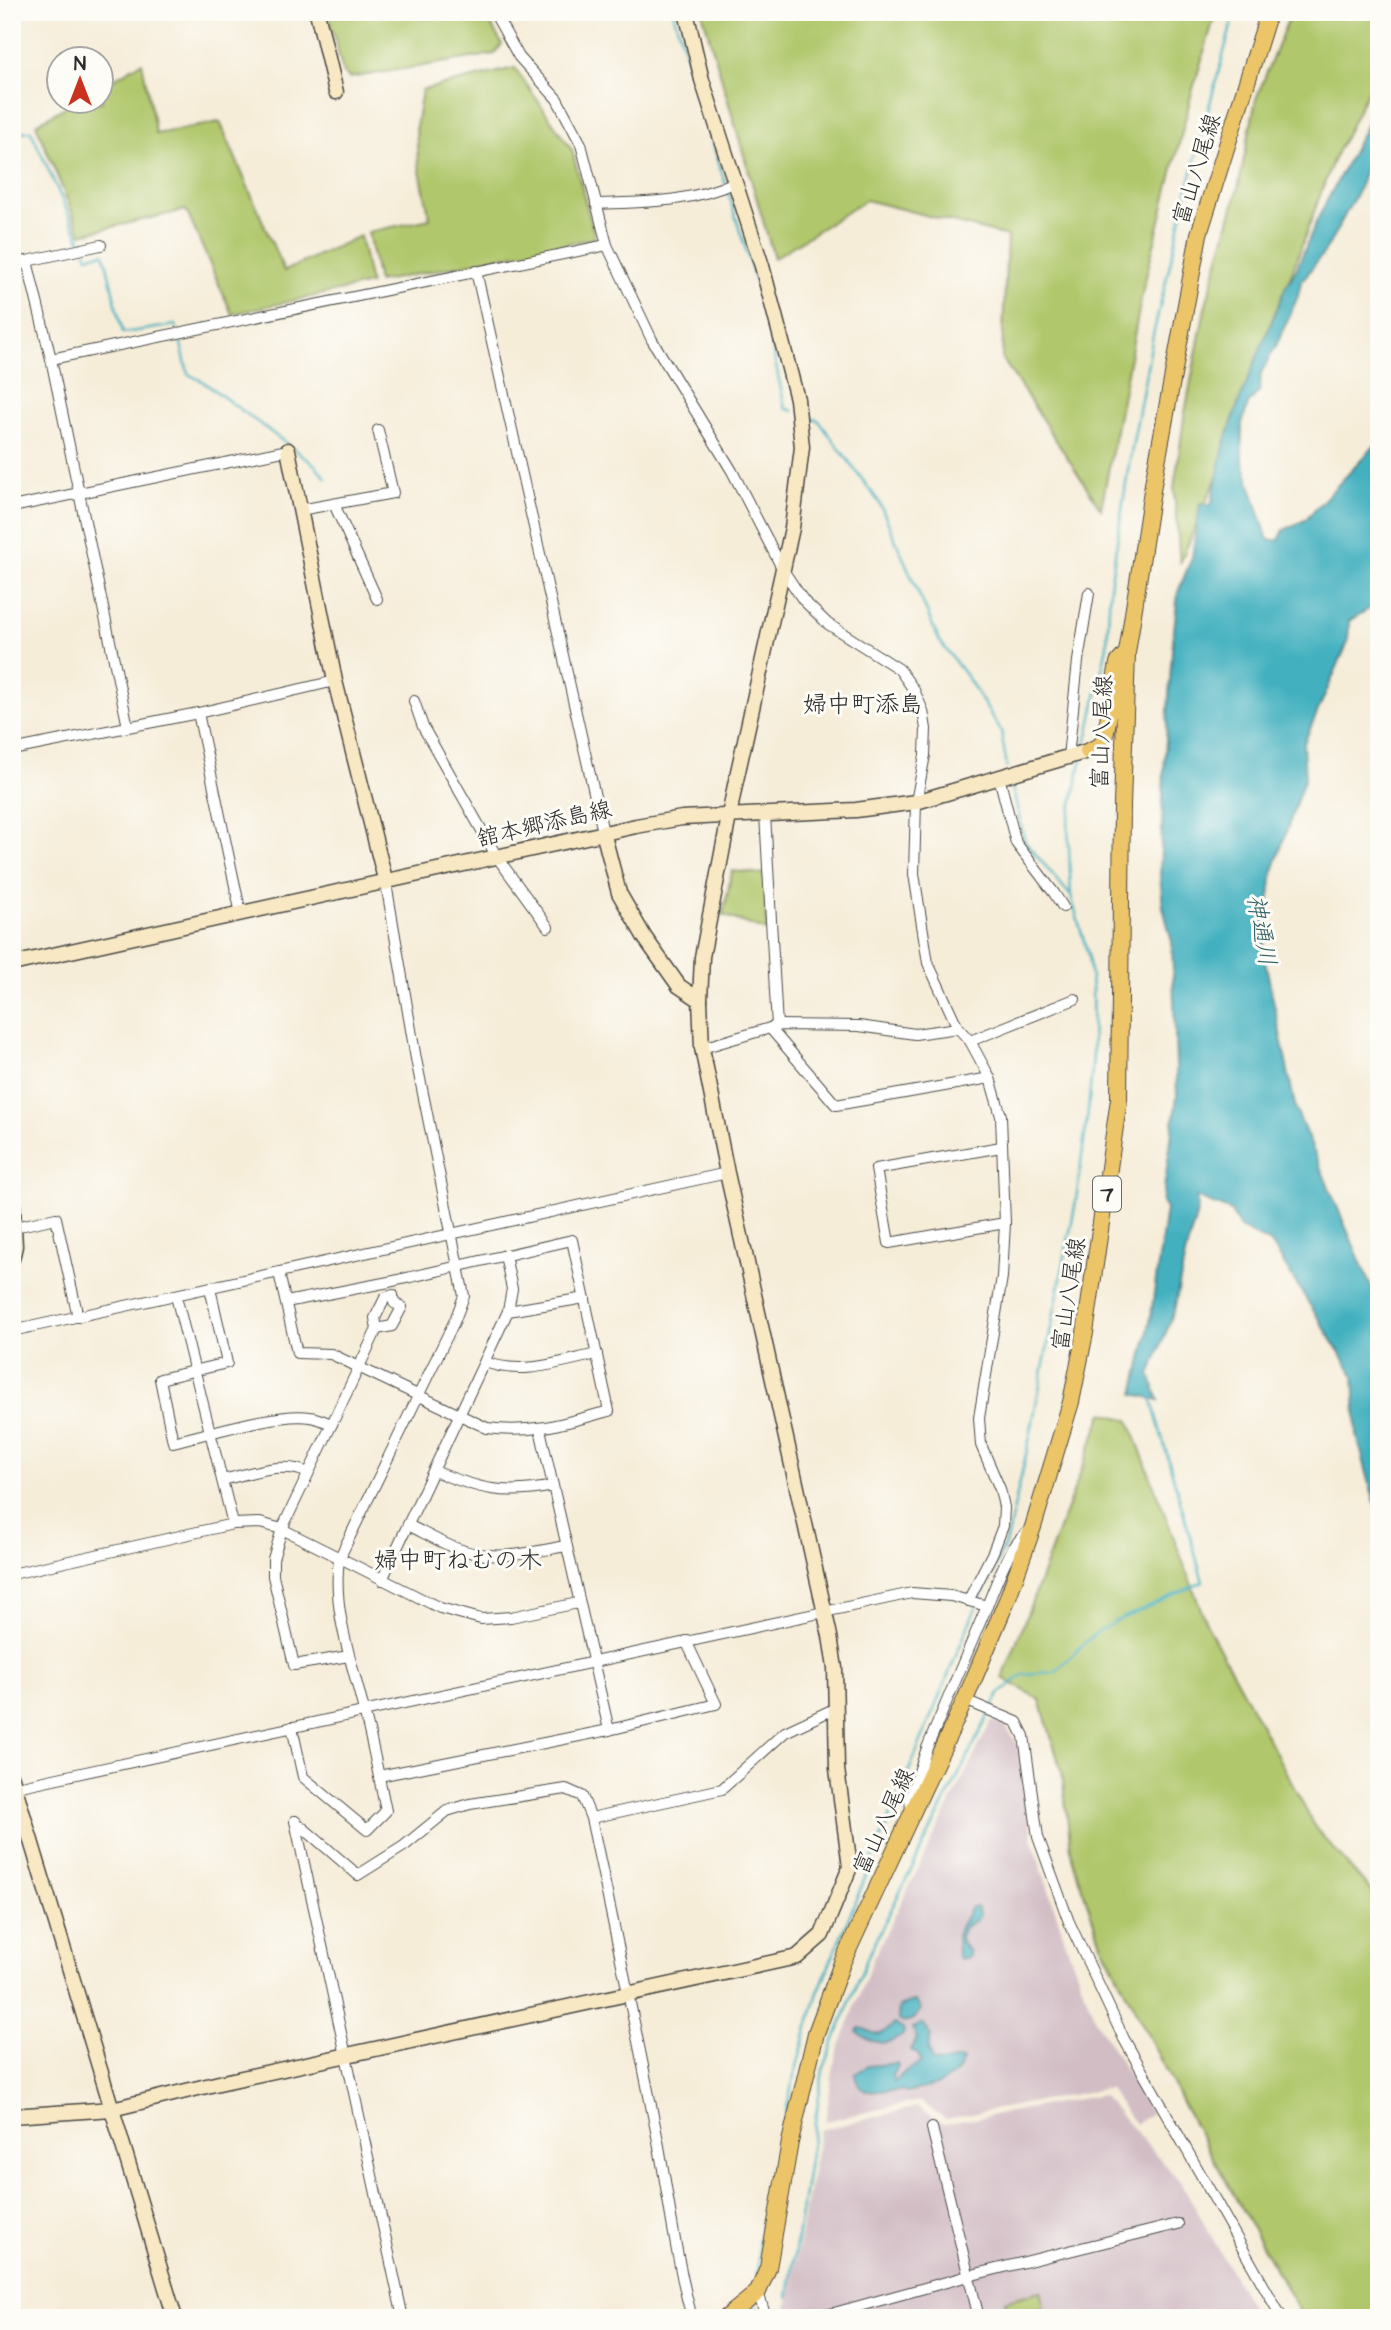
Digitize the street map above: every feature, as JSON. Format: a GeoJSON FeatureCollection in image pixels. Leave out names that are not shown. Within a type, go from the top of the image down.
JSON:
{"type":"FeatureCollection","features":[{"type":"Feature","properties":{"kind":"main road","name":"富山八尾線"},"geometry":{"type":"LineString","coordinates":[[758,2292],[768,2268],[790,2142],[816,2033],[842,1963],[965,1700],[1007,1600],[1072,1402],[1085,1333],[1119,1099],[1122,806],[1127,653],[1153,484],[1199,234],[1269,12]]}},
{"type":"Feature","properties":{"kind":"main road"},"geometry":{"type":"LineString","coordinates":[[1080,754],[1102,745],[1118,663],[1127,653]]}},
{"type":"Feature","properties":{"kind":"main road"},"geometry":{"type":"LineString","coordinates":[[726,2318],[758,2292]]}},
{"type":"Feature","properties":{"kind":"street"},"geometry":{"type":"LineString","coordinates":[[317,12],[336,92]]}},
{"type":"Feature","properties":{"kind":"street"},"geometry":{"type":"LineString","coordinates":[[494,12],[519,57],[557,99],[581,144],[607,245],[652,340],[732,471],[783,570],[803,600],[828,624],[899,669],[914,690],[923,711],[926,729],[925,755],[916,802],[914,874],[928,964],[958,1027],[970,1041],[990,1078],[1001,1116],[1005,1223],[1002,1277],[979,1418],[981,1445],[1000,1489],[1004,1507],[1003,1526],[910,1798],[911,1815]]}},
{"type":"Feature","properties":{"kind":"street"},"geometry":{"type":"LineString","coordinates":[[12,2116],[112,2109],[219,2083],[797,1957],[822,1935],[849,1867],[837,1769],[835,1668],[727,1173],[702,1048],[699,1000],[702,957],[792,528],[802,447],[797,399],[762,266],[702,80],[686,12]]}},
{"type":"Feature","properties":{"kind":"street"},"geometry":{"type":"LineString","coordinates":[[596,204],[676,200],[712,193],[736,182]]}},
{"type":"Feature","properties":{"kind":"street"},"geometry":{"type":"LineString","coordinates":[[12,264],[101,245]]}},
{"type":"Feature","properties":{"kind":"street"},"geometry":{"type":"LineString","coordinates":[[51,359],[607,245]]}},
{"type":"Feature","properties":{"kind":"street"},"geometry":{"type":"LineString","coordinates":[[27,261],[51,359],[128,727]]}},
{"type":"Feature","properties":{"kind":"street"},"geometry":{"type":"LineString","coordinates":[[476,271],[619,893],[645,938],[679,986],[699,1000]]}},
{"type":"Feature","properties":{"kind":"street"},"geometry":{"type":"LineString","coordinates":[[300,510],[393,493],[378,430]]}},
{"type":"Feature","properties":{"kind":"street"},"geometry":{"type":"LineString","coordinates":[[12,507],[288,450],[335,681],[386,883],[416,1059],[464,1296],[455,1320],[339,1559],[337,1597],[386,1811],[367,1830],[303,1777],[292,1727]]}},
{"type":"Feature","properties":{"kind":"street"},"geometry":{"type":"LineString","coordinates":[[334,504],[377,599]]}},
{"type":"Feature","properties":{"kind":"street"},"geometry":{"type":"LineString","coordinates":[[1080,754],[1078,662],[1089,593]]}},
{"type":"Feature","properties":{"kind":"street"},"geometry":{"type":"LineString","coordinates":[[12,750],[198,713],[335,681]]}},
{"type":"Feature","properties":{"kind":"street"},"geometry":{"type":"LineString","coordinates":[[414,701],[423,727],[497,857],[548,927]]}},
{"type":"Feature","properties":{"kind":"street"},"geometry":{"type":"LineString","coordinates":[[198,713],[242,914]]}},
{"type":"Feature","properties":{"kind":"street","name":"舘本郷添島線"},"geometry":{"type":"LineString","coordinates":[[12,964],[386,883],[603,832],[682,818],[856,810],[916,802],[1080,754]]}},
{"type":"Feature","properties":{"kind":"street"},"geometry":{"type":"LineString","coordinates":[[999,777],[1016,843],[1063,907]]}},
{"type":"Feature","properties":{"kind":"street"},"geometry":{"type":"LineString","coordinates":[[765,814],[774,1027],[836,1104],[990,1078]]}},
{"type":"Feature","properties":{"kind":"street"},"geometry":{"type":"LineString","coordinates":[[970,1041],[1074,999]]}},
{"type":"Feature","properties":{"kind":"street"},"geometry":{"type":"LineString","coordinates":[[702,1048],[774,1027],[859,1026],[915,1034],[958,1027]]}},
{"type":"Feature","properties":{"kind":"street"},"geometry":{"type":"LineString","coordinates":[[1001,1147],[876,1169],[889,1243],[1005,1223]]}},
{"type":"Feature","properties":{"kind":"street"},"geometry":{"type":"LineString","coordinates":[[12,1331],[727,1173]]}},
{"type":"Feature","properties":{"kind":"street"},"geometry":{"type":"LineString","coordinates":[[12,1186],[15,1227],[12,1259]]}},
{"type":"Feature","properties":{"kind":"street"},"geometry":{"type":"LineString","coordinates":[[15,1227],[56,1218],[78,1317]]}},
{"type":"Feature","properties":{"kind":"street"},"geometry":{"type":"LineString","coordinates":[[279,1273],[298,1353],[331,1354],[487,1428],[513,1432],[540,1429],[609,1411],[572,1240],[389,1282],[286,1302]]}},
{"type":"Feature","properties":{"kind":"street"},"geometry":{"type":"LineString","coordinates":[[382,1580],[508,1311],[512,1289],[505,1255]]}},
{"type":"Feature","properties":{"kind":"street"},"geometry":{"type":"LineString","coordinates":[[377,1329],[392,1326],[402,1307],[394,1303],[389,1282]]}},
{"type":"Feature","properties":{"kind":"street"},"geometry":{"type":"LineString","coordinates":[[210,1288],[227,1363],[160,1379],[173,1443],[299,1416],[331,1424]]}},
{"type":"Feature","properties":{"kind":"street"},"geometry":{"type":"LineString","coordinates":[[349,1656],[294,1665],[272,1576],[273,1559],[282,1529],[377,1329],[375,1318],[385,1298],[393,1295]]}},
{"type":"Feature","properties":{"kind":"street"},"geometry":{"type":"LineString","coordinates":[[176,1296],[233,1524]]}},
{"type":"Feature","properties":{"kind":"street"},"geometry":{"type":"LineString","coordinates":[[508,1311],[585,1298]]}},
{"type":"Feature","properties":{"kind":"street"},"geometry":{"type":"LineString","coordinates":[[485,1362],[500,1368],[528,1369],[597,1354]]}},
{"type":"Feature","properties":{"kind":"street"},"geometry":{"type":"LineString","coordinates":[[540,1429],[609,1730]]}},
{"type":"Feature","properties":{"kind":"street"},"geometry":{"type":"LineString","coordinates":[[222,1480],[285,1466],[309,1473]]}},
{"type":"Feature","properties":{"kind":"street"},"geometry":{"type":"LineString","coordinates":[[434,1471],[474,1487],[500,1491],[527,1491],[552,1486]]}},
{"type":"Feature","properties":{"kind":"street"},"geometry":{"type":"LineString","coordinates":[[12,1574],[233,1524],[260,1523],[282,1529],[440,1608],[481,1619],[511,1617],[578,1603]]}},
{"type":"Feature","properties":{"kind":"street"},"geometry":{"type":"LineString","coordinates":[[408,1525],[461,1550],[480,1555],[517,1555],[566,1546]]}},
{"type":"Feature","properties":{"kind":"street"},"geometry":{"type":"LineString","coordinates":[[977,1603],[1021,1535],[1033,1527]]}},
{"type":"Feature","properties":{"kind":"street"},"geometry":{"type":"LineString","coordinates":[[174,2318],[13,1784],[365,1712],[912,1593],[933,1593],[977,1603]]}},
{"type":"Feature","properties":{"kind":"street"},"geometry":{"type":"LineString","coordinates":[[379,1776],[609,1730],[716,1704],[686,1641]]}},
{"type":"Feature","properties":{"kind":"street"},"geometry":{"type":"LineString","coordinates":[[965,1700],[1017,1722],[1024,1736],[1038,1838],[1069,1922],[1124,2039],[1282,2318]]}},
{"type":"Feature","properties":{"kind":"street"},"geometry":{"type":"LineString","coordinates":[[591,1818],[722,1789],[785,1732],[836,1708]]}},
{"type":"Feature","properties":{"kind":"street"},"geometry":{"type":"LineString","coordinates":[[403,2318],[295,1821],[358,1875],[404,1846],[447,1811],[470,1804],[566,1789],[582,1796],[591,1818],[630,1994],[667,2189],[678,2268],[692,2318]]}},
{"type":"Feature","properties":{"kind":"street"},"geometry":{"type":"LineString","coordinates":[[932,2128],[979,2318]]}},
{"type":"Feature","properties":{"kind":"street"},"geometry":{"type":"LineString","coordinates":[[816,2318],[968,2276],[1178,2224]]}},
{"type":"Feature","properties":{"kind":"street"},"geometry":{"type":"LineString","coordinates":[[758,2292],[766,2318]]}},
{"type":"Feature","properties":{"kind":"shaded area"},"geometry":{"type":"Polygon","coordinates":[[[992,1720],[1005,1725],[1022,1752],[1033,1842],[1069,1952],[1095,2019],[1152,2114],[1135,2124],[1108,2088],[946,2119],[919,2101],[825,2121],[835,2059],[873,1959],[992,1720]]]}},
{"type":"Feature","properties":{"kind":"shaded area"},"geometry":{"type":"Polygon","coordinates":[[[1102,2095],[1181,2182],[1257,2318],[785,2318],[820,2130],[917,2107],[944,2124],[1102,2095]]]}},
{"type":"Feature","properties":{"kind":"green space"},"geometry":{"type":"Polygon","coordinates":[[[328,12],[484,12],[502,44],[495,54],[349,78],[343,72],[328,12]]]}},
{"type":"Feature","properties":{"kind":"green space"},"geometry":{"type":"Polygon","coordinates":[[[702,12],[1216,12],[1191,96],[1143,289],[1101,509],[1002,358],[1007,236],[866,200],[774,258],[702,12]]]}},
{"type":"Feature","properties":{"kind":"green space"},"geometry":{"type":"Polygon","coordinates":[[[1291,12],[1379,12],[1379,68],[1332,163],[1218,474],[1180,563],[1174,490],[1184,418],[1205,308],[1238,189],[1256,99],[1291,12]]]}},
{"type":"Feature","properties":{"kind":"green space"},"geometry":{"type":"Polygon","coordinates":[[[142,62],[156,134],[220,122],[284,271],[360,236],[370,284],[232,314],[186,210],[81,234],[36,124],[50,116],[116,116],[116,78],[142,62]]]}},
{"type":"Feature","properties":{"kind":"green space"},"geometry":{"type":"Polygon","coordinates":[[[515,68],[572,150],[595,238],[378,282],[368,232],[430,219],[418,161],[416,127],[422,90],[515,68]]]}},
{"type":"Feature","properties":{"kind":"green space"},"geometry":{"type":"Polygon","coordinates":[[[732,871],[764,874],[767,931],[723,915],[732,871]]]}},
{"type":"Feature","properties":{"kind":"green space"},"geometry":{"type":"Polygon","coordinates":[[[1103,1413],[1129,1420],[1207,1625],[1317,1830],[1379,1900],[1379,2318],[1303,2318],[1186,2110],[1101,1943],[1072,1858],[1062,1773],[1040,1700],[1003,1678],[1103,1413]]]}},
{"type":"Feature","properties":{"kind":"green space"},"geometry":{"type":"Polygon","coordinates":[[[1040,2291],[1044,2308],[1010,2317],[1005,2301],[1040,2291]]]}},
{"type":"Feature","properties":{"kind":"water","name":"神通川"},"geometry":{"type":"Polygon","coordinates":[[[1379,101],[1379,143],[1366,166],[1359,189],[1326,250],[1301,282],[1298,296],[1277,344],[1261,373],[1260,390],[1248,404],[1242,424],[1242,459],[1268,540],[1279,540],[1284,530],[1305,520],[1379,441],[1379,603],[1349,621],[1348,642],[1303,745],[1305,777],[1273,871],[1263,951],[1296,1110],[1379,1305],[1379,1518],[1357,1436],[1354,1375],[1271,1243],[1240,1228],[1231,1211],[1196,1197],[1198,1209],[1185,1255],[1174,1311],[1150,1375],[1159,1400],[1134,1394],[1150,1322],[1166,1209],[1162,1203],[1177,1096],[1172,942],[1163,907],[1160,876],[1164,769],[1178,592],[1192,557],[1200,503],[1211,505],[1224,446],[1238,404],[1285,288],[1379,101]]]}},
{"type":"Feature","properties":{"kind":"water"},"geometry":{"type":"Polygon","coordinates":[[[971,1907],[977,1907],[980,1916],[961,1934],[960,1939],[969,1952],[969,1957],[960,1959],[957,1933],[971,1907]]]}},
{"type":"Feature","properties":{"kind":"water"},"geometry":{"type":"Polygon","coordinates":[[[916,2002],[921,2009],[914,2019],[904,2023],[898,2020],[899,2007],[916,2002]]]}},
{"type":"Feature","properties":{"kind":"water"},"geometry":{"type":"Polygon","coordinates":[[[895,2024],[904,2030],[903,2035],[891,2041],[874,2041],[857,2032],[859,2028],[880,2034],[895,2024]]]}},
{"type":"Feature","properties":{"kind":"water"},"geometry":{"type":"Polygon","coordinates":[[[923,2024],[931,2035],[928,2049],[932,2061],[963,2061],[953,2076],[931,2087],[906,2092],[870,2091],[860,2087],[855,2074],[868,2066],[897,2063],[892,2075],[894,2082],[907,2070],[921,2063],[918,2054],[911,2050],[917,2038],[912,2028],[923,2024]]]}},
{"type":"Feature","properties":{"kind":"waterway"},"geometry":{"type":"LineString","coordinates":[[673,12],[725,183]]}},
{"type":"Feature","properties":{"kind":"waterway"},"geometry":{"type":"LineString","coordinates":[[1086,745],[1107,646],[1110,587],[1153,335],[1198,147],[1235,12]]}},
{"type":"Feature","properties":{"kind":"waterway"},"geometry":{"type":"LineString","coordinates":[[12,133],[31,131],[83,246]]}},
{"type":"Feature","properties":{"kind":"waterway"},"geometry":{"type":"LineString","coordinates":[[727,189],[763,305],[785,408],[793,411]]}},
{"type":"Feature","properties":{"kind":"waterway"},"geometry":{"type":"LineString","coordinates":[[86,252],[88,256],[104,253],[123,333],[176,325],[177,329]]}},
{"type":"Feature","properties":{"kind":"waterway"},"geometry":{"type":"LineString","coordinates":[[179,335],[188,374],[202,381],[287,444]]}},
{"type":"Feature","properties":{"kind":"waterway"},"geometry":{"type":"LineString","coordinates":[[802,415],[819,421],[879,502],[939,640],[969,680],[1001,731],[1007,768]]}},
{"type":"Feature","properties":{"kind":"waterway"},"geometry":{"type":"LineString","coordinates":[[292,448],[315,465],[326,478]]}},
{"type":"Feature","properties":{"kind":"waterway"},"geometry":{"type":"LineString","coordinates":[[979,1601],[1007,1540],[1076,1201],[1088,1111],[1093,1057],[1092,988],[1088,955],[1071,896],[1068,823],[1082,758]]}},
{"type":"Feature","properties":{"kind":"waterway"},"geometry":{"type":"LineString","coordinates":[[1010,778],[1025,842],[1071,896]]}},
{"type":"Feature","properties":{"kind":"waterway"},"geometry":{"type":"LineString","coordinates":[[992,1708],[1000,1693],[1024,1674],[1055,1672],[1093,1635],[1114,1622],[1203,1582],[1151,1398]]}},
{"type":"Feature","properties":{"kind":"waterway"},"geometry":{"type":"LineString","coordinates":[[757,2276],[759,2239],[792,2084],[817,1995],[976,1607]]}},
{"type":"Feature","properties":{"kind":"waterway"},"geometry":{"type":"LineString","coordinates":[[788,2297],[823,2070],[868,1956],[989,1714]]}},
{"type":"Feature","properties":{"kind":"waterway"},"geometry":{"type":"LineString","coordinates":[[756,2304],[756,2318]]}},
{"type":"Feature","properties":{"kind":"district","name":"婦中町添島"},"geometry":{"type":"Point","coordinates":[863,704]}},
{"type":"Feature","properties":{"kind":"district","name":"婦中町ねむの木"},"geometry":{"type":"Point","coordinates":[458,1560]}}]}
